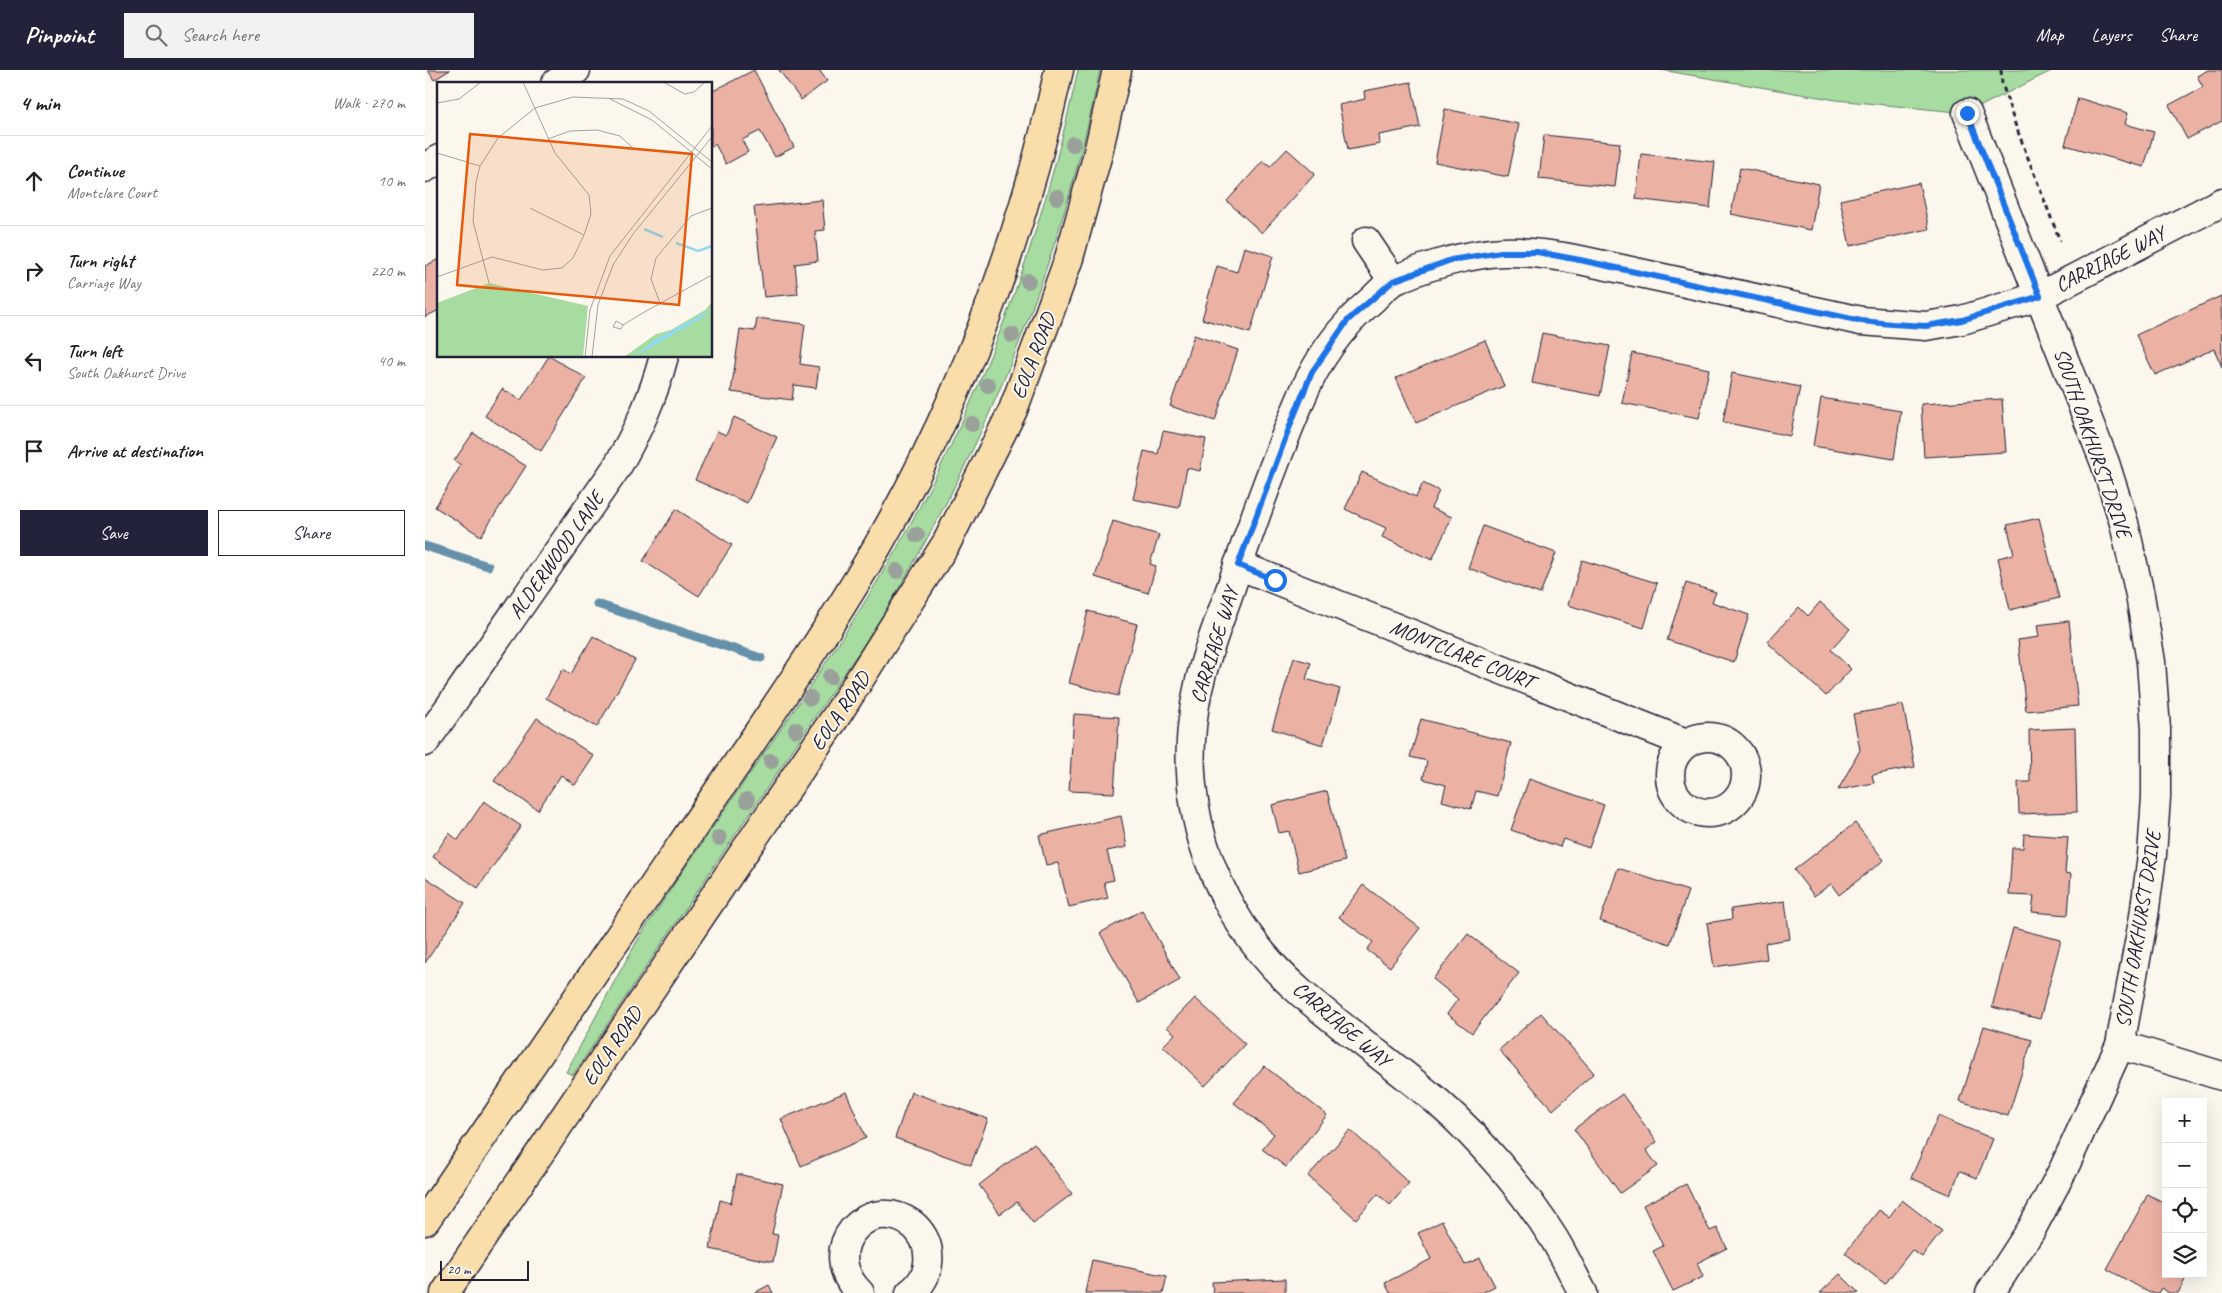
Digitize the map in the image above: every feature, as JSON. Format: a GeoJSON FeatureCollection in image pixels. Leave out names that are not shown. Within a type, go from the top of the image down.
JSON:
{"type":"FeatureCollection","features":[{"type":"Feature","properties":{"kind":"main road"},"geometry":{"type":"LineString","coordinates":[[425,1221],[801,668],[879,544],[939,427],[978,340],[1024,209],[1045,134],[1059,70]]}},
{"type":"Feature","properties":{"kind":"main road","name":"EOLA ROAD"},"geometry":{"type":"LineString","coordinates":[[445,1293],[837,715],[947,542],[1013,410],[1047,319],[1077,230],[1097,157],[1117,70]]}},
{"type":"Feature","properties":{"kind":"street"},"geometry":{"type":"LineString","coordinates":[[558,82],[576,70]]}},
{"type":"Feature","properties":{"kind":"street"},"geometry":{"type":"LineString","coordinates":[[581,70],[587,82]]}},
{"type":"Feature","properties":{"kind":"street","name":"SOUTH OAKHURST DRIVE"},"geometry":{"type":"LineString","coordinates":[[1967,113],[2105,463],[2124,523],[2140,595],[2151,662],[2156,729],[2156,797],[2152,855],[2144,916],[2120,1045],[2064,1168],[2031,1230],[1989,1293]]}},
{"type":"Feature","properties":{"kind":"street"},"geometry":{"type":"LineString","coordinates":[[425,168],[437,161]]}},
{"type":"Feature","properties":{"kind":"street","name":"CARRIAGE WAY"},"geometry":{"type":"LineString","coordinates":[[1583,1293],[1554,1239],[1530,1204],[1494,1159],[1441,1105],[1299,990],[1264,954],[1236,917],[1221,891],[1211,869],[1199,830],[1191,785],[1191,737],[1201,676],[1238,565],[1312,372],[1348,320],[1393,281],[1451,260],[1501,252],[1537,252],[1861,321],[1926,326],[1962,320],[2040,296],[2222,202]]}},
{"type":"Feature","properties":{"kind":"street"},"geometry":{"type":"LineString","coordinates":[[1366,241],[1393,281]]}},
{"type":"Feature","properties":{"kind":"street","name":"ALDERWOOD LANE"},"geometry":{"type":"LineString","coordinates":[[425,742],[617,467],[638,430],[655,390],[663,358]]}},
{"type":"Feature","properties":{"kind":"street","name":"MONTCLARE COURT"},"geometry":{"type":"LineString","coordinates":[[1238,565],[1686,743]]}},
{"type":"Feature","properties":{"kind":"street"},"geometry":{"type":"LineString","coordinates":[[2120,1045],[2222,1076]]}},
{"type":"Feature","properties":{"kind":"street"},"geometry":{"type":"LineString","coordinates":[[860,1293],[851,1284],[844,1271],[842,1256],[845,1242],[853,1229],[864,1220],[878,1215],[892,1215],[905,1219],[916,1227],[924,1238],[928,1251],[929,1265],[924,1278],[910,1293]]}},
{"type":"Feature","properties":{"kind":"path"},"geometry":{"type":"LineString","coordinates":[[2001,70],[2002,83],[2015,124],[2060,241]]}},
{"type":"Feature","properties":{"kind":"green space"},"geometry":{"type":"Polygon","coordinates":[[[1078,70],[1100,70],[1083,145],[1062,219],[1011,363],[981,433],[947,501],[871,634],[573,1075],[566,1072],[646,927],[861,609],[921,504],[951,445],[1003,324],[1045,198],[1063,135],[1078,70]]]}},
{"type":"Feature","properties":{"kind":"green space"},"geometry":{"type":"Polygon","coordinates":[[[1661,70],[2053,70],[1967,113],[1836,100],[1661,70]]]}},
{"type":"Feature","properties":{"kind":"building"},"geometry":{"type":"Polygon","coordinates":[[[428,70],[450,70],[434,80],[428,70]]]}},
{"type":"Feature","properties":{"kind":"building"},"geometry":{"type":"Polygon","coordinates":[[[754,70],[794,147],[775,157],[760,131],[742,140],[748,152],[726,164],[715,144],[713,146],[713,91],[754,70]]]}},
{"type":"Feature","properties":{"kind":"building"},"geometry":{"type":"Polygon","coordinates":[[[779,70],[819,70],[827,81],[801,100],[779,70]]]}},
{"type":"Feature","properties":{"kind":"building"},"geometry":{"type":"Polygon","coordinates":[[[2208,70],[2222,70],[2222,121],[2187,139],[2169,105],[2203,87],[2197,76],[2208,70]]]}},
{"type":"Feature","properties":{"kind":"building"},"geometry":{"type":"Polygon","coordinates":[[[1411,82],[1420,127],[1379,135],[1380,144],[1348,150],[1339,105],[1365,99],[1364,91],[1411,82]]]}},
{"type":"Feature","properties":{"kind":"building"},"geometry":{"type":"Polygon","coordinates":[[[2078,98],[2128,113],[2125,124],[2154,132],[2144,167],[2065,145],[2078,98]]]}},
{"type":"Feature","properties":{"kind":"building"},"geometry":{"type":"Polygon","coordinates":[[[1445,109],[1519,124],[1508,177],[1435,162],[1445,109]]]}},
{"type":"Feature","properties":{"kind":"building"},"geometry":{"type":"Polygon","coordinates":[[[1544,135],[1620,143],[1615,187],[1539,179],[1544,135]]]}},
{"type":"Feature","properties":{"kind":"building"},"geometry":{"type":"Polygon","coordinates":[[[1287,149],[1315,174],[1262,233],[1227,201],[1263,161],[1270,167],[1287,149]]]}},
{"type":"Feature","properties":{"kind":"building"},"geometry":{"type":"Polygon","coordinates":[[[1641,154],[1715,162],[1710,208],[1636,199],[1641,154]]]}},
{"type":"Feature","properties":{"kind":"building"},"geometry":{"type":"Polygon","coordinates":[[[1740,168],[1819,184],[1811,230],[1731,214],[1740,168]]]}},
{"type":"Feature","properties":{"kind":"building"},"geometry":{"type":"Polygon","coordinates":[[[1919,183],[1929,229],[1850,246],[1840,200],[1919,183]]]}},
{"type":"Feature","properties":{"kind":"building"},"geometry":{"type":"Polygon","coordinates":[[[822,200],[825,230],[815,231],[818,261],[795,264],[798,294],[764,297],[754,207],[822,200]]]}},
{"type":"Feature","properties":{"kind":"building"},"geometry":{"type":"Polygon","coordinates":[[[1244,247],[1273,256],[1250,333],[1202,319],[1217,266],[1237,272],[1244,247]]]}},
{"type":"Feature","properties":{"kind":"building"},"geometry":{"type":"Polygon","coordinates":[[[437,260],[437,311],[425,317],[425,266],[437,260]]]}},
{"type":"Feature","properties":{"kind":"building"},"geometry":{"type":"Polygon","coordinates":[[[2221,296],[2222,367],[2214,349],[2155,375],[2136,335],[2221,296]]]}},
{"type":"Feature","properties":{"kind":"building"},"geometry":{"type":"Polygon","coordinates":[[[757,318],[805,324],[800,364],[819,367],[816,388],[794,385],[792,400],[731,392],[740,329],[755,331],[757,318]]]}},
{"type":"Feature","properties":{"kind":"building"},"geometry":{"type":"Polygon","coordinates":[[[1542,333],[1610,346],[1600,396],[1532,383],[1542,333]]]}},
{"type":"Feature","properties":{"kind":"building"},"geometry":{"type":"Polygon","coordinates":[[[1194,335],[1238,350],[1215,421],[1170,406],[1194,335]]]}},
{"type":"Feature","properties":{"kind":"building"},"geometry":{"type":"Polygon","coordinates":[[[1485,340],[1504,386],[1416,423],[1396,378],[1485,340]]]}},
{"type":"Feature","properties":{"kind":"building"},"geometry":{"type":"Polygon","coordinates":[[[1632,353],[1709,369],[1699,418],[1622,403],[1632,353]]]}},
{"type":"Feature","properties":{"kind":"building"},"geometry":{"type":"Polygon","coordinates":[[[548,358],[552,358],[586,378],[541,451],[485,416],[502,389],[521,400],[548,358]]]}},
{"type":"Feature","properties":{"kind":"building"},"geometry":{"type":"Polygon","coordinates":[[[1732,373],[1800,387],[1790,436],[1723,422],[1732,373]]]}},
{"type":"Feature","properties":{"kind":"building"},"geometry":{"type":"Polygon","coordinates":[[[1821,398],[1901,411],[1894,459],[1813,446],[1821,398]]]}},
{"type":"Feature","properties":{"kind":"building"},"geometry":{"type":"Polygon","coordinates":[[[2002,399],[2006,452],[1924,457],[1921,404],[2002,399]]]}},
{"type":"Feature","properties":{"kind":"building"},"geometry":{"type":"Polygon","coordinates":[[[734,417],[777,437],[747,503],[695,480],[717,431],[726,435],[734,417]]]}},
{"type":"Feature","properties":{"kind":"building"},"geometry":{"type":"Polygon","coordinates":[[[1163,431],[1206,439],[1200,471],[1187,468],[1179,508],[1133,499],[1144,451],[1158,454],[1163,431]]]}},
{"type":"Feature","properties":{"kind":"building"},"geometry":{"type":"Polygon","coordinates":[[[473,433],[526,466],[481,536],[435,507],[461,465],[454,461],[473,433]]]}},
{"type":"Feature","properties":{"kind":"building"},"geometry":{"type":"Polygon","coordinates":[[[1362,472],[1416,497],[1423,483],[1439,491],[1431,508],[1452,517],[1432,560],[1382,537],[1386,528],[1345,509],[1362,472]]]}},
{"type":"Feature","properties":{"kind":"building"},"geometry":{"type":"Polygon","coordinates":[[[676,509],[732,545],[699,596],[643,561],[676,509]]]}},
{"type":"Feature","properties":{"kind":"building"},"geometry":{"type":"Polygon","coordinates":[[[2039,518],[2059,598],[2010,610],[1998,558],[2014,554],[2007,525],[2039,518]]]}},
{"type":"Feature","properties":{"kind":"building"},"geometry":{"type":"Polygon","coordinates":[[[1113,521],[1159,535],[1150,564],[1156,566],[1148,593],[1095,577],[1113,521]]]}},
{"type":"Feature","properties":{"kind":"building"},"geometry":{"type":"Polygon","coordinates":[[[1483,526],[1556,553],[1540,594],[1468,568],[1483,526]]]}},
{"type":"Feature","properties":{"kind":"building"},"geometry":{"type":"Polygon","coordinates":[[[1582,560],[1657,583],[1644,628],[1568,605],[1582,560]]]}},
{"type":"Feature","properties":{"kind":"building"},"geometry":{"type":"Polygon","coordinates":[[[1686,583],[1716,592],[1712,602],[1749,615],[1734,662],[1667,640],[1686,583]]]}},
{"type":"Feature","properties":{"kind":"building"},"geometry":{"type":"Polygon","coordinates":[[[1820,602],[1850,629],[1831,650],[1851,669],[1826,696],[1767,642],[1799,607],[1808,616],[1820,602]]]}},
{"type":"Feature","properties":{"kind":"building"},"geometry":{"type":"Polygon","coordinates":[[[1088,611],[1137,624],[1118,696],[1069,683],[1088,611]]]}},
{"type":"Feature","properties":{"kind":"building"},"geometry":{"type":"Polygon","coordinates":[[[2069,621],[2078,706],[2026,711],[2018,640],[2039,637],[2037,625],[2069,621]]]}},
{"type":"Feature","properties":{"kind":"building"},"geometry":{"type":"Polygon","coordinates":[[[593,636],[635,660],[597,727],[546,698],[563,669],[571,674],[593,636]]]}},
{"type":"Feature","properties":{"kind":"building"},"geometry":{"type":"Polygon","coordinates":[[[1294,658],[1311,663],[1306,679],[1340,689],[1323,745],[1272,729],[1294,658]]]}},
{"type":"Feature","properties":{"kind":"building"},"geometry":{"type":"Polygon","coordinates":[[[1903,705],[1915,767],[1872,775],[1874,783],[1838,790],[1860,750],[1853,714],[1903,705]]]}},
{"type":"Feature","properties":{"kind":"building"},"geometry":{"type":"Polygon","coordinates":[[[1074,714],[1119,717],[1114,793],[1069,791],[1074,714]]]}},
{"type":"Feature","properties":{"kind":"building"},"geometry":{"type":"Polygon","coordinates":[[[537,718],[594,756],[575,785],[561,775],[538,810],[494,781],[537,718]]]}},
{"type":"Feature","properties":{"kind":"building"},"geometry":{"type":"Polygon","coordinates":[[[1421,719],[1511,743],[1497,796],[1476,791],[1471,809],[1442,801],[1446,785],[1423,779],[1427,761],[1410,757],[1421,719]]]}},
{"type":"Feature","properties":{"kind":"building"},"geometry":{"type":"Polygon","coordinates":[[[2075,728],[2077,812],[2019,814],[2018,782],[2030,782],[2029,730],[2075,728]]]}},
{"type":"Feature","properties":{"kind":"building"},"geometry":{"type":"Polygon","coordinates":[[[1529,779],[1604,805],[1589,848],[1563,839],[1560,847],[1511,830],[1529,779]]]}},
{"type":"Feature","properties":{"kind":"building"},"geometry":{"type":"Polygon","coordinates":[[[1327,791],[1345,861],[1299,872],[1289,831],[1279,833],[1272,805],[1327,791]]]}},
{"type":"Feature","properties":{"kind":"building"},"geometry":{"type":"Polygon","coordinates":[[[484,801],[521,826],[478,888],[433,857],[449,833],[458,840],[484,801]]]}},
{"type":"Feature","properties":{"kind":"building"},"geometry":{"type":"Polygon","coordinates":[[[1121,816],[1127,847],[1107,851],[1114,880],[1104,882],[1108,898],[1069,907],[1058,863],[1046,865],[1039,835],[1121,816]]]}},
{"type":"Feature","properties":{"kind":"building"},"geometry":{"type":"Polygon","coordinates":[[[1855,823],[1884,860],[1839,895],[1831,884],[1814,896],[1794,870],[1855,823]]]}},
{"type":"Feature","properties":{"kind":"building"},"geometry":{"type":"Polygon","coordinates":[[[2024,834],[2068,837],[2065,873],[2071,874],[2068,915],[2032,912],[2034,896],[2009,895],[2012,848],[2023,848],[2024,834]]]}},
{"type":"Feature","properties":{"kind":"building"},"geometry":{"type":"Polygon","coordinates":[[[1618,868],[1688,891],[1670,944],[1600,921],[1618,868]]]}},
{"type":"Feature","properties":{"kind":"building"},"geometry":{"type":"Polygon","coordinates":[[[425,877],[465,903],[425,963],[425,877]]]}},
{"type":"Feature","properties":{"kind":"building"},"geometry":{"type":"Polygon","coordinates":[[[1363,885],[1420,928],[1390,967],[1367,950],[1373,942],[1339,917],[1363,885]]]}},
{"type":"Feature","properties":{"kind":"building"},"geometry":{"type":"Polygon","coordinates":[[[1785,901],[1790,939],[1765,943],[1767,959],[1714,967],[1707,923],[1732,919],[1731,909],[1785,901]]]}},
{"type":"Feature","properties":{"kind":"building"},"geometry":{"type":"Polygon","coordinates":[[[1142,910],[1180,980],[1139,1003],[1100,933],[1142,910]]]}},
{"type":"Feature","properties":{"kind":"building"},"geometry":{"type":"Polygon","coordinates":[[[2013,928],[2061,940],[2040,1019],[1992,1007],[2013,928]]]}},
{"type":"Feature","properties":{"kind":"building"},"geometry":{"type":"Polygon","coordinates":[[[1468,934],[1519,973],[1472,1033],[1447,1014],[1458,999],[1433,979],[1468,934]]]}},
{"type":"Feature","properties":{"kind":"building"},"geometry":{"type":"Polygon","coordinates":[[[1195,998],[1245,1044],[1205,1086],[1163,1046],[1175,1034],[1167,1027],[1195,998]]]}},
{"type":"Feature","properties":{"kind":"building"},"geometry":{"type":"Polygon","coordinates":[[[1541,1013],[1594,1073],[1553,1110],[1499,1050],[1541,1013]]]}},
{"type":"Feature","properties":{"kind":"building"},"geometry":{"type":"Polygon","coordinates":[[[1984,1026],[2032,1040],[2008,1116],[1960,1101],[1984,1026]]]}},
{"type":"Feature","properties":{"kind":"building"},"geometry":{"type":"Polygon","coordinates":[[[1264,1066],[1327,1115],[1286,1167],[1262,1149],[1274,1134],[1234,1103],[1264,1066]]]}},
{"type":"Feature","properties":{"kind":"building"},"geometry":{"type":"Polygon","coordinates":[[[846,1092],[866,1138],[801,1166],[781,1119],[846,1092]]]}},
{"type":"Feature","properties":{"kind":"building"},"geometry":{"type":"Polygon","coordinates":[[[911,1092],[988,1119],[971,1165],[895,1138],[911,1092]]]}},
{"type":"Feature","properties":{"kind":"building"},"geometry":{"type":"Polygon","coordinates":[[[1622,1094],[1657,1142],[1646,1150],[1658,1166],[1620,1193],[1574,1129],[1622,1094]]]}},
{"type":"Feature","properties":{"kind":"building"},"geometry":{"type":"Polygon","coordinates":[[[1938,1116],[1993,1139],[1977,1178],[1960,1171],[1950,1195],[1911,1178],[1938,1116]]]}},
{"type":"Feature","properties":{"kind":"building"},"geometry":{"type":"Polygon","coordinates":[[[1350,1130],[1409,1183],[1390,1205],[1378,1194],[1356,1219],[1308,1176],[1350,1130]]]}},
{"type":"Feature","properties":{"kind":"building"},"geometry":{"type":"Polygon","coordinates":[[[1034,1143],[1072,1194],[1033,1223],[1017,1202],[1000,1214],[979,1185],[1034,1143]]]}},
{"type":"Feature","properties":{"kind":"building"},"geometry":{"type":"Polygon","coordinates":[[[737,1174],[783,1184],[772,1234],[778,1235],[773,1262],[710,1249],[720,1200],[731,1203],[737,1174]]]}},
{"type":"Feature","properties":{"kind":"building"},"geometry":{"type":"Polygon","coordinates":[[[1686,1184],[1710,1231],[1717,1228],[1727,1248],[1697,1263],[1703,1277],[1673,1291],[1653,1251],[1663,1246],[1643,1205],[1686,1184]]]}},
{"type":"Feature","properties":{"kind":"building"},"geometry":{"type":"Polygon","coordinates":[[[2148,1194],[2162,1202],[2162,1278],[2186,1278],[2178,1293],[2169,1293],[2161,1288],[2158,1293],[2150,1293],[2107,1269],[2148,1194]]]}},
{"type":"Feature","properties":{"kind":"building"},"geometry":{"type":"Polygon","coordinates":[[[1902,1200],[1942,1231],[1922,1257],[1912,1250],[1885,1284],[1845,1253],[1879,1210],[1889,1217],[1902,1200]]]}},
{"type":"Feature","properties":{"kind":"building"},"geometry":{"type":"Polygon","coordinates":[[[1442,1221],[1465,1265],[1480,1258],[1495,1286],[1482,1293],[1390,1293],[1385,1283],[1431,1259],[1418,1233],[1442,1221]]]}},
{"type":"Feature","properties":{"kind":"building"},"geometry":{"type":"Polygon","coordinates":[[[1092,1260],[1167,1276],[1163,1293],[1085,1293],[1092,1260]]]}},
{"type":"Feature","properties":{"kind":"building"},"geometry":{"type":"Polygon","coordinates":[[[1840,1274],[1859,1293],[1820,1293],[1840,1274]]]}},
{"type":"Feature","properties":{"kind":"building"},"geometry":{"type":"Polygon","coordinates":[[[1285,1279],[1285,1293],[1213,1293],[1212,1282],[1285,1279]]]}},
{"type":"Feature","properties":{"kind":"building"},"geometry":{"type":"Polygon","coordinates":[[[769,1285],[773,1293],[754,1293],[769,1285]]]}},
{"type":"Feature","properties":{"kind":"waterway"},"geometry":{"type":"LineString","coordinates":[[425,546],[488,566]]}},
{"type":"Feature","properties":{"kind":"waterway"},"geometry":{"type":"LineString","coordinates":[[597,604],[761,658]]}},
{"type":"Feature","properties":{"kind":"route"},"geometry":{"type":"LineString","coordinates":[[1275,580],[1238,565],[1293,418],[1312,372],[1348,320],[1393,281],[1451,260],[1501,252],[1537,252],[1861,321],[1926,326],[1962,320],[1997,311],[2040,296],[1967,113]]}}]}
